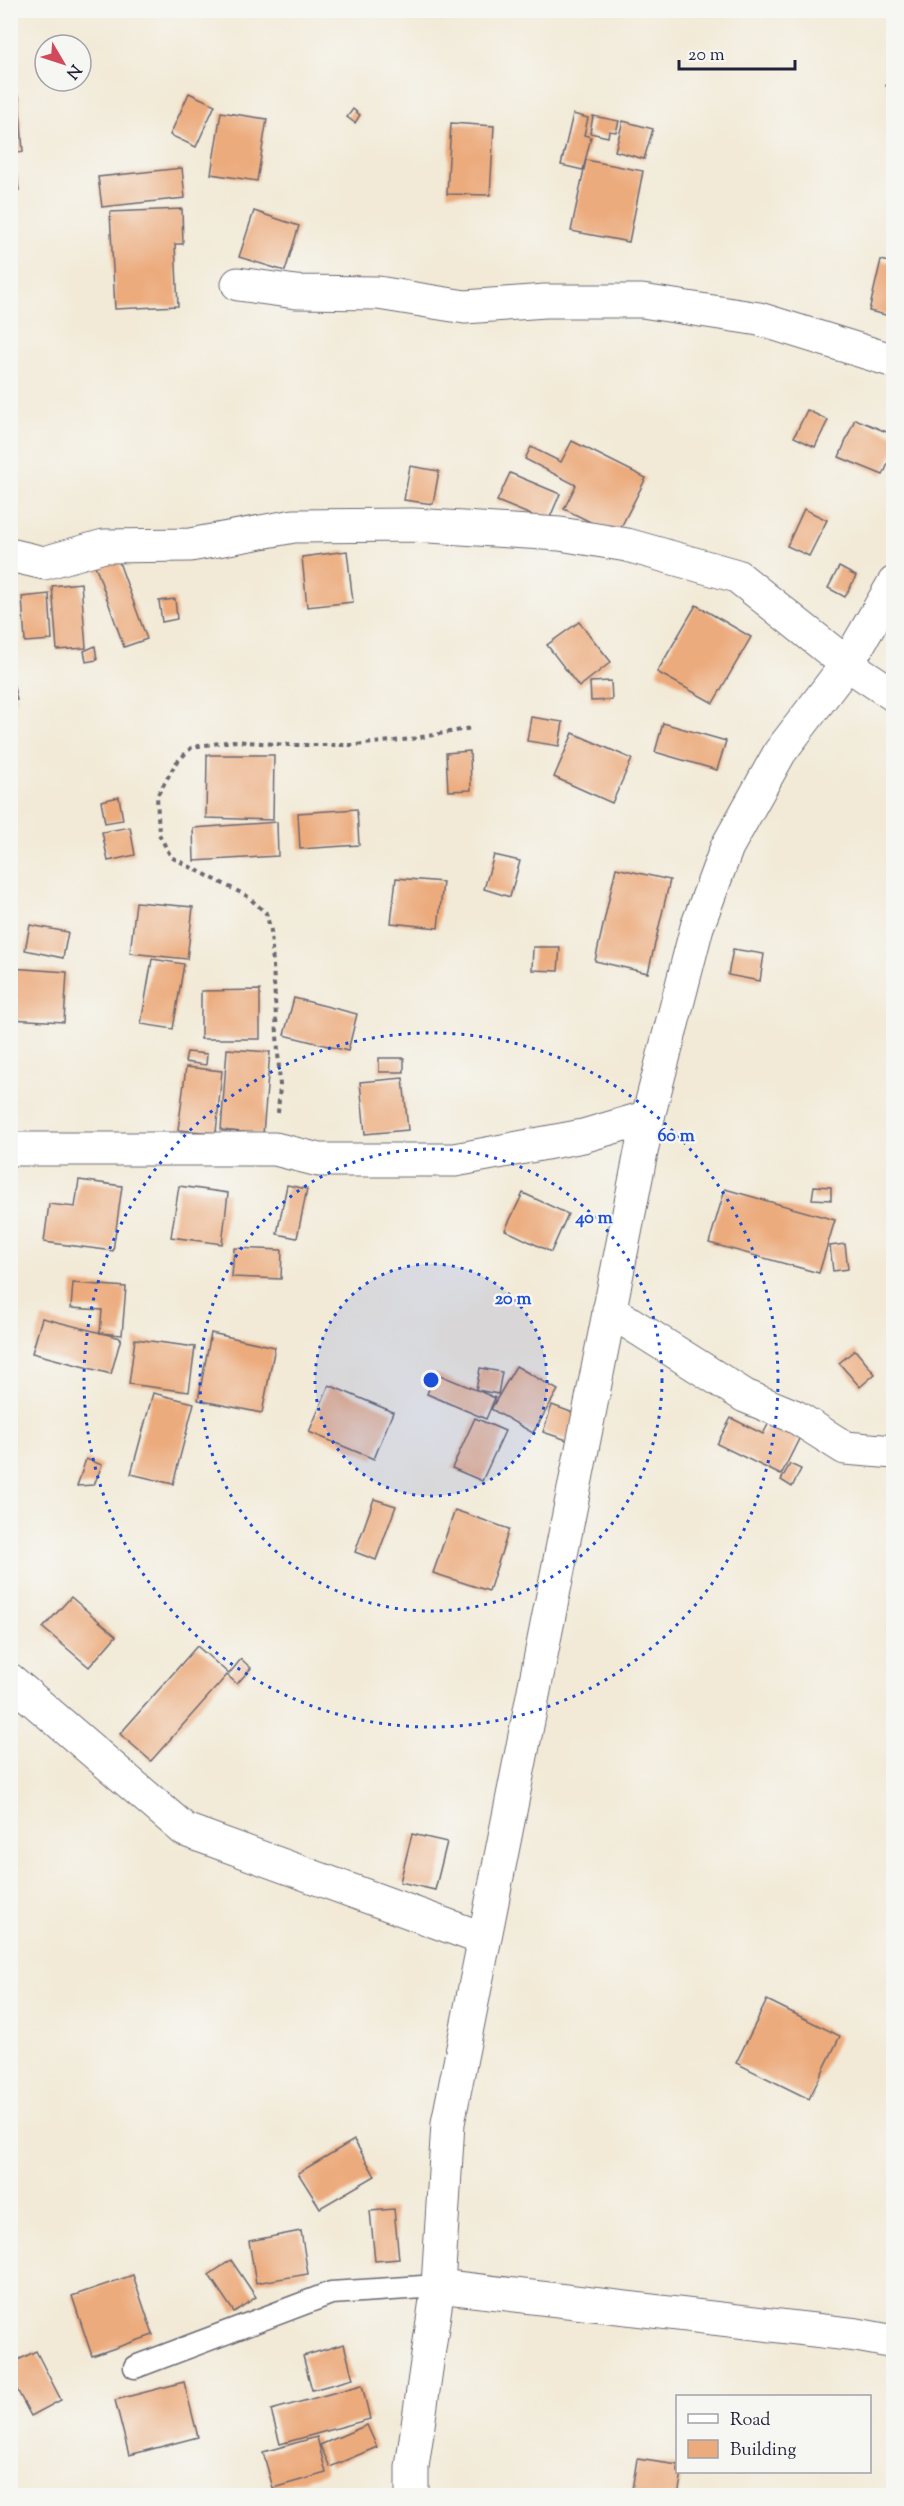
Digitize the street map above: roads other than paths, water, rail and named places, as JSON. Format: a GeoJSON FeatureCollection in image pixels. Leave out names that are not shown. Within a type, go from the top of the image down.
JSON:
{"type":"FeatureCollection","features":[{"type":"Feature","properties":{"kind":"street"},"geometry":{"type":"LineString","coordinates":[[238,284],[296,292],[378,293],[465,307],[545,301],[642,300],[759,319],[894,361]]}},
{"type":"Feature","properties":{"kind":"street"},"geometry":{"type":"LineString","coordinates":[[10,555],[45,563],[104,546],[190,545],[294,526],[413,525],[560,534],[627,545],[736,576],[847,664],[894,695]]}},
{"type":"Feature","properties":{"kind":"street"},"geometry":{"type":"LineString","coordinates":[[412,2496],[412,2468],[438,2286],[448,2123],[648,1116],[697,927],[727,847],[780,752],[847,664],[894,583]]}},
{"type":"Feature","properties":{"kind":"street"},"geometry":{"type":"LineString","coordinates":[[10,1149],[275,1149],[318,1160],[455,1160],[583,1136],[648,1116]]}},
{"type":"Feature","properties":{"kind":"street"},"geometry":{"type":"LineString","coordinates":[[609,1310],[745,1396],[796,1417],[845,1448],[894,1452]]}},
{"type":"Feature","properties":{"kind":"street"},"geometry":{"type":"LineString","coordinates":[[10,1680],[185,1830],[484,1939]]}},
{"type":"Feature","properties":{"kind":"street"},"geometry":{"type":"LineString","coordinates":[[438,2286],[857,2335],[894,2342]]}},
{"type":"Feature","properties":{"kind":"lane"},"geometry":{"type":"LineString","coordinates":[[135,2367],[331,2293],[438,2286]]}}]}
